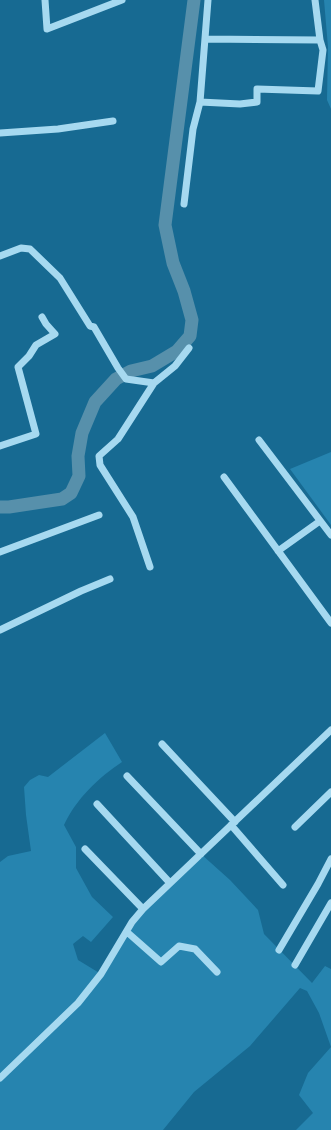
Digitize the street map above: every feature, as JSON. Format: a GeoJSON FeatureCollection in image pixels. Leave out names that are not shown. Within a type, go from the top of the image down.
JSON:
{"type":"FeatureCollection","features":[{"type":"Feature","properties":{"kind":"street"},"geometry":{"type":"LineString","coordinates":[[45,0],[47,29],[122,0]]}},
{"type":"Feature","properties":{"kind":"street"},"geometry":{"type":"LineString","coordinates":[[184,204],[193,129],[200,102],[208,0]]}},
{"type":"Feature","properties":{"kind":"street"},"geometry":{"type":"LineString","coordinates":[[200,102],[240,104],[257,102],[257,89],[318,91],[323,50],[320,40],[315,0]]}},
{"type":"Feature","properties":{"kind":"street"},"geometry":{"type":"LineString","coordinates":[[205,39],[320,40]]}},
{"type":"Feature","properties":{"kind":"street"},"geometry":{"type":"LineString","coordinates":[[0,133],[58,129],[113,122]]}},
{"type":"Feature","properties":{"kind":"street"},"geometry":{"type":"LineString","coordinates":[[0,256],[21,248],[30,249],[60,278],[90,326],[94,327],[126,380],[154,383]]}},
{"type":"Feature","properties":{"kind":"street"},"geometry":{"type":"LineString","coordinates":[[0,446],[36,434],[18,367],[29,356],[36,345],[55,334],[42,317]]}},
{"type":"Feature","properties":{"kind":"street"},"geometry":{"type":"LineString","coordinates":[[150,567],[133,517],[100,465],[99,456],[118,439],[154,383],[175,366],[189,348]]}},
{"type":"Feature","properties":{"kind":"street"},"geometry":{"type":"LineString","coordinates":[[259,440],[331,535]]}},
{"type":"Feature","properties":{"kind":"street"},"geometry":{"type":"LineString","coordinates":[[224,477],[331,623]]}},
{"type":"Feature","properties":{"kind":"street"},"geometry":{"type":"LineString","coordinates":[[0,552],[99,515]]}},
{"type":"Feature","properties":{"kind":"street"},"geometry":{"type":"LineString","coordinates":[[278,551],[320,521]]}},
{"type":"Feature","properties":{"kind":"street"},"geometry":{"type":"LineString","coordinates":[[0,630],[81,591],[110,579]]}},
{"type":"Feature","properties":{"kind":"street"},"geometry":{"type":"LineString","coordinates":[[0,1078],[78,1003],[101,974],[132,922],[143,909],[331,730]]}},
{"type":"Feature","properties":{"kind":"street"},"geometry":{"type":"LineString","coordinates":[[162,744],[233,823],[283,885]]}},
{"type":"Feature","properties":{"kind":"street"},"geometry":{"type":"LineString","coordinates":[[127,776],[201,854]]}},
{"type":"Feature","properties":{"kind":"street"},"geometry":{"type":"LineString","coordinates":[[295,827],[331,792]]}},
{"type":"Feature","properties":{"kind":"street"},"geometry":{"type":"LineString","coordinates":[[97,804],[170,884]]}},
{"type":"Feature","properties":{"kind":"street"},"geometry":{"type":"LineString","coordinates":[[85,849],[143,909]]}},
{"type":"Feature","properties":{"kind":"street"},"geometry":{"type":"LineString","coordinates":[[279,950],[331,859]]}},
{"type":"Feature","properties":{"kind":"street"},"geometry":{"type":"LineString","coordinates":[[295,965],[331,903]]}},
{"type":"Feature","properties":{"kind":"street"},"geometry":{"type":"LineString","coordinates":[[127,932],[161,962],[180,946],[195,950],[218,972]]}},
{"type":"Feature","properties":{"kind":"shaded area"},"geometry":{"type":"Polygon","coordinates":[[[324,0],[331,0],[331,109],[327,100],[328,47],[324,0]]]}},
{"type":"Feature","properties":{"kind":"shaded area"},"geometry":{"type":"Polygon","coordinates":[[[331,452],[331,525],[290,469],[331,452]]]}},
{"type":"Feature","properties":{"kind":"shaded area"},"geometry":{"type":"Polygon","coordinates":[[[105,733],[122,762],[89,789],[75,806],[64,825],[76,847],[76,868],[92,897],[113,917],[91,942],[83,936],[73,944],[78,960],[101,974],[132,922],[201,854],[230,880],[258,910],[264,934],[312,983],[325,966],[331,969],[331,1047],[319,1013],[307,991],[300,988],[250,1046],[194,1092],[163,1130],[0,1130],[0,862],[8,856],[31,851],[24,787],[30,780],[39,775],[48,777],[105,733]]]}},
{"type":"Feature","properties":{"kind":"shaded area"},"geometry":{"type":"Polygon","coordinates":[[[331,1047],[331,1130],[296,1130],[313,1113],[299,1095],[308,1073],[331,1047]]]}},
{"type":"Feature","properties":{"kind":"waterway"},"geometry":{"type":"LineString","coordinates":[[0,507],[62,499],[71,493],[79,476],[78,456],[82,433],[95,402],[116,379],[131,371],[152,366],[177,351],[190,336],[192,320],[184,291],[173,263],[165,225],[194,0]]}}]}
